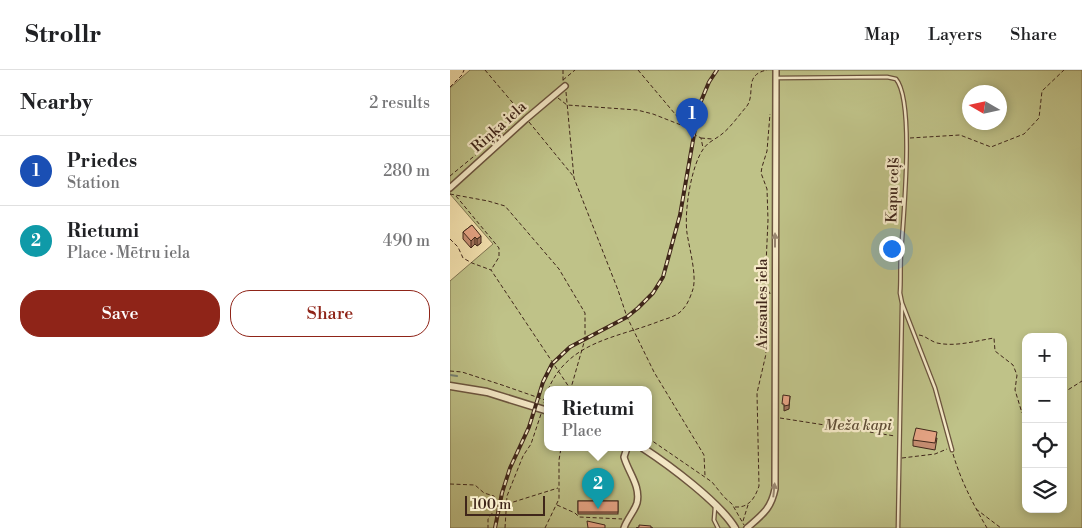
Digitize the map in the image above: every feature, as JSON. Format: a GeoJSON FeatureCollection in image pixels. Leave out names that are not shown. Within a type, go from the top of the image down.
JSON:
{"type":"FeatureCollection","features":[{"type":"Feature","properties":{"kind":"street","name":"Aizsaules iela"},"geometry":{"type":"LineString","coordinates":[[746,528],[766,511],[772,501],[775,488],[776,70]]}},
{"type":"Feature","properties":{"kind":"street","name":"Riņķa iela"},"geometry":{"type":"LineString","coordinates":[[450,188],[565,86]]}},
{"type":"Feature","properties":{"kind":"street"},"geometry":{"type":"LineString","coordinates":[[450,386],[487,392],[544,410]]}},
{"type":"Feature","properties":{"kind":"street"},"geometry":{"type":"LineString","coordinates":[[624,528],[637,502],[638,492],[624,457],[627,451]]}},
{"type":"Feature","properties":{"kind":"street"},"geometry":{"type":"LineString","coordinates":[[647,451],[695,488],[729,519],[735,528]]}},
{"type":"Feature","properties":{"kind":"lane","name":"Kapu ceļš"},"geometry":{"type":"LineString","coordinates":[[776,78],[896,79],[900,83],[904,97],[906,138],[901,256],[902,303],[935,388],[952,449]]}},
{"type":"Feature","properties":{"kind":"lane"},"geometry":{"type":"LineString","coordinates":[[898,528],[902,303]]}},
{"type":"Feature","properties":{"kind":"lane"},"geometry":{"type":"LineString","coordinates":[[715,506],[714,520],[718,528]]}},
{"type":"Feature","properties":{"kind":"path"},"geometry":{"type":"LineString","coordinates":[[450,87],[462,75],[464,70]]}},
{"type":"Feature","properties":{"kind":"path"},"geometry":{"type":"LineString","coordinates":[[485,70],[574,178]]}},
{"type":"Feature","properties":{"kind":"path"},"geometry":{"type":"LineString","coordinates":[[563,70],[574,178],[633,330],[654,372],[704,455],[705,476]]}},
{"type":"Feature","properties":{"kind":"path"},"geometry":{"type":"LineString","coordinates":[[638,70],[686,127],[701,138],[714,139]]}},
{"type":"Feature","properties":{"kind":"path"},"geometry":{"type":"LineString","coordinates":[[550,386],[558,371],[582,350],[604,338],[633,330],[683,311],[691,294],[695,278],[686,231],[690,184],[703,148],[724,132],[746,106],[750,98],[751,83],[757,74],[767,70]]}},
{"type":"Feature","properties":{"kind":"path"},"geometry":{"type":"LineString","coordinates":[[906,138],[919,139],[960,135],[991,147],[1024,134],[1039,118],[1042,91],[1064,70]]}},
{"type":"Feature","properties":{"kind":"path"},"geometry":{"type":"LineString","coordinates":[[555,96],[566,105],[637,110],[686,127]]}},
{"type":"Feature","properties":{"kind":"path"},"geometry":{"type":"LineString","coordinates":[[742,522],[748,505],[756,495],[759,486],[757,393],[766,354],[765,287],[768,220],[767,189],[762,167],[767,151],[772,110]]}},
{"type":"Feature","properties":{"kind":"path"},"geometry":{"type":"LineString","coordinates":[[701,138],[703,148]]}},
{"type":"Feature","properties":{"kind":"path"},"geometry":{"type":"LineString","coordinates":[[450,194],[505,206],[559,269],[585,313],[585,339],[572,386]]}},
{"type":"Feature","properties":{"kind":"path"},"geometry":{"type":"LineString","coordinates":[[456,196],[498,248],[499,257],[491,270]]}},
{"type":"Feature","properties":{"kind":"path"},"geometry":{"type":"LineString","coordinates":[[450,239],[458,247],[463,258],[491,270],[569,386]]}},
{"type":"Feature","properties":{"kind":"path"},"geometry":{"type":"LineString","coordinates":[[765,287],[769,290],[770,294],[775,296]]}},
{"type":"Feature","properties":{"kind":"path"},"geometry":{"type":"LineString","coordinates":[[915,335],[925,336],[935,342],[953,345],[994,338],[995,351],[1013,365],[1017,375],[1014,390],[1022,413]]}},
{"type":"Feature","properties":{"kind":"path"},"geometry":{"type":"LineString","coordinates":[[450,371],[462,372],[544,400]]}},
{"type":"Feature","properties":{"kind":"path"},"geometry":{"type":"LineString","coordinates":[[1067,391],[1082,382]]}},
{"type":"Feature","properties":{"kind":"path"},"geometry":{"type":"LineString","coordinates":[[505,528],[507,496],[544,412]]}},
{"type":"Feature","properties":{"kind":"path"},"geometry":{"type":"LineString","coordinates":[[775,417],[901,437]]}},
{"type":"Feature","properties":{"kind":"path"},"geometry":{"type":"LineString","coordinates":[[652,441],[705,476],[734,507],[746,528]]}},
{"type":"Feature","properties":{"kind":"path"},"geometry":{"type":"LineString","coordinates":[[899,459],[935,454],[952,449],[960,478],[987,528]]}},
{"type":"Feature","properties":{"kind":"path"},"geometry":{"type":"LineString","coordinates":[[545,528],[559,498],[560,451]]}},
{"type":"Feature","properties":{"kind":"path"},"geometry":{"type":"LineString","coordinates":[[450,484],[475,485],[484,493],[494,496],[494,512],[488,519],[488,528]]}},
{"type":"Feature","properties":{"kind":"path"},"geometry":{"type":"LineString","coordinates":[[506,504],[559,488]]}},
{"type":"Feature","properties":{"kind":"path"},"geometry":{"type":"LineString","coordinates":[[556,505],[575,513],[579,518],[628,519]]}},
{"type":"Feature","properties":{"kind":"path"},"geometry":{"type":"LineString","coordinates":[[734,507],[742,508],[748,505]]}},
{"type":"Feature","properties":{"kind":"path"},"geometry":{"type":"LineString","coordinates":[[976,509],[1001,528]]}},
{"type":"Feature","properties":{"kind":"green space","name":"Meža kapi"},"geometry":{"type":"Polygon","coordinates":[[[470,70],[1082,70],[1082,528],[450,528],[450,281],[493,244],[450,194],[450,88],[470,70]]]}},
{"type":"Feature","properties":{"kind":"building"},"geometry":{"type":"Polygon","coordinates":[[[472,225],[481,236],[477,239],[475,237],[471,241],[463,232],[472,225]]]}},
{"type":"Feature","properties":{"kind":"building"},"geometry":{"type":"Polygon","coordinates":[[[783,395],[790,396],[789,405],[784,406],[782,404],[783,395]]]}},
{"type":"Feature","properties":{"kind":"building"},"geometry":{"type":"Polygon","coordinates":[[[916,428],[937,432],[935,443],[913,440],[916,428]]]}},
{"type":"Feature","properties":{"kind":"building"},"geometry":{"type":"Polygon","coordinates":[[[578,501],[618,501],[618,512],[578,512],[578,501]]]}},
{"type":"Feature","properties":{"kind":"building"},"geometry":{"type":"Polygon","coordinates":[[[587,521],[605,525],[605,528],[588,528],[587,521]]]}},
{"type":"Feature","properties":{"kind":"building"},"geometry":{"type":"Polygon","coordinates":[[[639,525],[651,526],[651,528],[636,528],[639,525]]]}},
{"type":"Feature","properties":{"kind":"waterway"},"geometry":{"type":"LineString","coordinates":[[450,375],[457,376]]}},
{"type":"Feature","properties":{"kind":"railway"},"geometry":{"type":"LineString","coordinates":[[495,528],[502,493],[510,468],[529,427],[543,382],[552,364],[570,347],[627,317],[653,293],[663,277],[680,215],[699,106],[709,82],[717,70]]}},
{"type":"Feature","properties":{"kind":"place","name":"Priedes"},"geometry":{"type":"Point","coordinates":[692,139]}},
{"type":"Feature","properties":{"kind":"place","name":"Rietumi"},"geometry":{"type":"Point","coordinates":[598,509]}}]}
